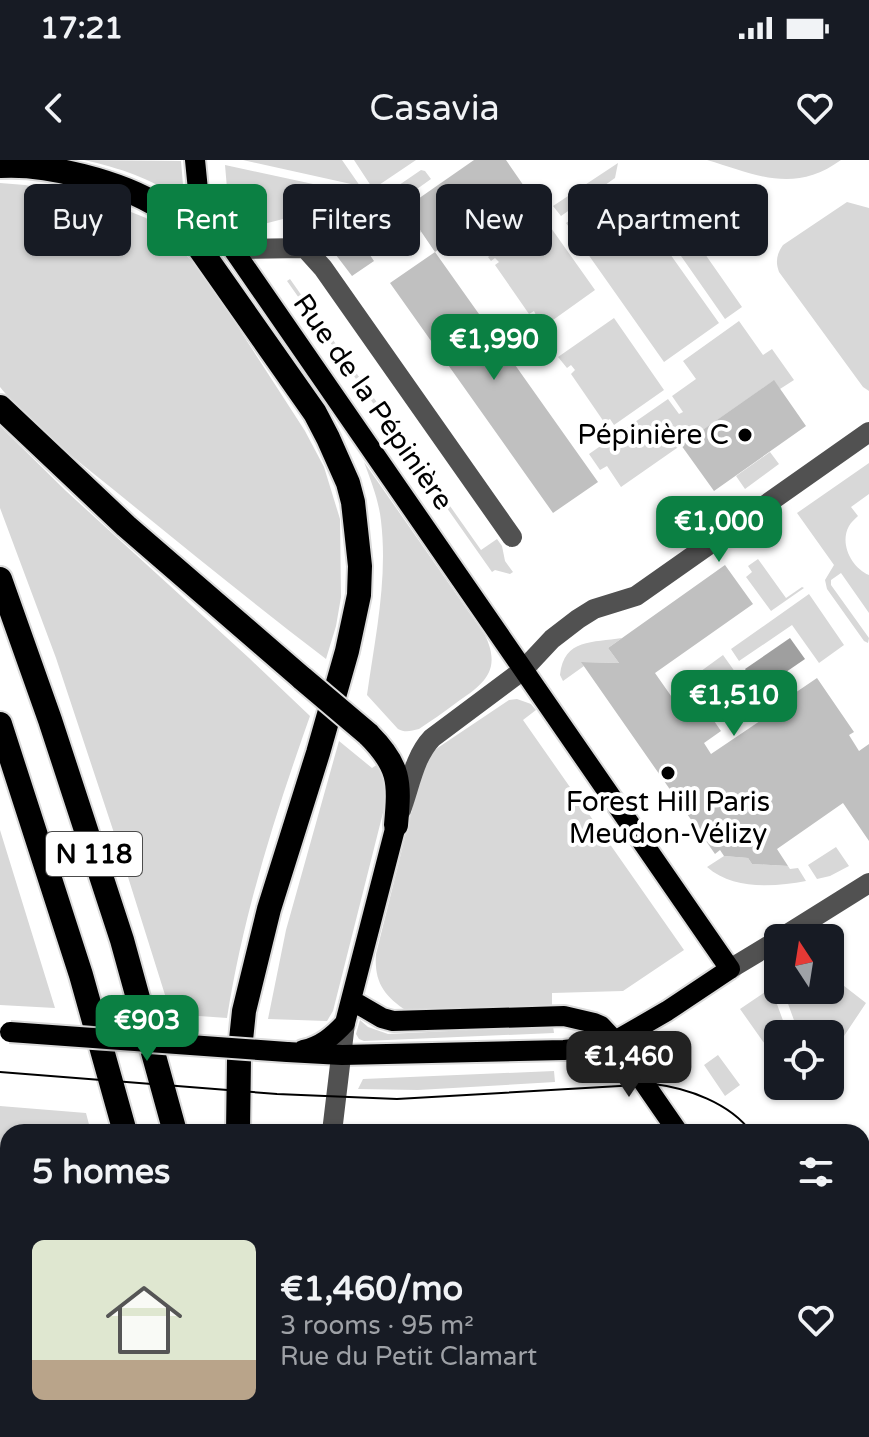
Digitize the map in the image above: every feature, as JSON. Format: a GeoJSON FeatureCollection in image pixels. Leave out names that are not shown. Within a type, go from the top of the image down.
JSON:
{"type":"FeatureCollection","features":[{"type":"Feature","properties":{"kind":"highway"},"geometry":{"type":"LineString","coordinates":[[0,166],[20,165],[61,171],[114,187],[161,208],[177,222],[195,242],[315,413],[340,464],[353,502],[360,566],[359,595],[343,666],[269,909],[244,1011],[239,1059],[238,1124]]}},
{"type":"Feature","properties":{"kind":"highway"},"geometry":{"type":"LineString","coordinates":[[0,407],[126,526],[368,734],[386,753],[394,768],[399,786],[396,825]]}},
{"type":"Feature","properties":{"kind":"highway","name":"N 118"},"geometry":{"type":"LineString","coordinates":[[0,579],[122,940],[173,1124]]}},
{"type":"Feature","properties":{"kind":"highway","name":"N 118"},"geometry":{"type":"LineString","coordinates":[[0,724],[81,975],[123,1124]]}},
{"type":"Feature","properties":{"kind":"main road","name":"Rue de la Pépinière"},"geometry":{"type":"LineString","coordinates":[[195,160],[197,184]]}},
{"type":"Feature","properties":{"kind":"main road","name":"Rue de la Pépinière"},"geometry":{"type":"LineString","coordinates":[[238,256],[730,969]]}},
{"type":"Feature","properties":{"kind":"main road"},"geometry":{"type":"LineString","coordinates":[[287,1052],[314,1047],[327,1040],[345,1023],[396,825]]}},
{"type":"Feature","properties":{"kind":"main road"},"geometry":{"type":"LineString","coordinates":[[5,1032],[342,1055],[564,1050],[615,1041],[730,969]]}},
{"type":"Feature","properties":{"kind":"main road"},"geometry":{"type":"LineString","coordinates":[[351,1000],[393,1021],[564,1016],[586,1020],[601,1026],[615,1041],[672,1124]]}},
{"type":"Feature","properties":{"kind":"street"},"geometry":{"type":"LineString","coordinates":[[267,249],[305,248],[323,268],[512,537]]}},
{"type":"Feature","properties":{"kind":"street"},"geometry":{"type":"LineString","coordinates":[[396,825],[416,766],[432,738],[523,670],[552,639],[578,619],[594,609],[636,596],[869,432]]}},
{"type":"Feature","properties":{"kind":"street"},"geometry":{"type":"LineString","coordinates":[[804,924],[869,883]]}},
{"type":"Feature","properties":{"kind":"street"},"geometry":{"type":"LineString","coordinates":[[730,969],[764,949]]}},
{"type":"Feature","properties":{"kind":"street"},"geometry":{"type":"LineString","coordinates":[[333,1124],[345,1023]]}},
{"type":"Feature","properties":{"kind":"shaded area"},"geometry":{"type":"Polygon","coordinates":[[[84,160],[181,161],[183,184],[154,184],[84,160]]]}},
{"type":"Feature","properties":{"kind":"shaded area"},"geometry":{"type":"Polygon","coordinates":[[[243,160],[342,160],[359,184],[243,160]]]}},
{"type":"Feature","properties":{"kind":"shaded area"},"geometry":{"type":"Polygon","coordinates":[[[354,160],[416,160],[380,184],[370,184],[354,160]]]}},
{"type":"Feature","properties":{"kind":"shaded area"},"geometry":{"type":"Polygon","coordinates":[[[707,160],[841,160],[824,170],[791,179],[759,176],[707,160]]]}},
{"type":"Feature","properties":{"kind":"shaded area"},"geometry":{"type":"Polygon","coordinates":[[[618,163],[615,178],[606,184],[586,184],[618,163]]]}},
{"type":"Feature","properties":{"kind":"shaded area"},"geometry":{"type":"Polygon","coordinates":[[[225,165],[313,184],[283,184],[283,219],[267,223],[267,184],[227,184],[225,165]]]}},
{"type":"Feature","properties":{"kind":"shaded area"},"geometry":{"type":"Polygon","coordinates":[[[421,170],[431,179],[420,187],[420,184],[401,184],[421,170]]]}},
{"type":"Feature","properties":{"kind":"shaded area"},"geometry":{"type":"Polygon","coordinates":[[[0,183],[24,185],[24,256],[131,256],[131,212],[146,218],[147,256],[187,256],[203,273],[305,431],[324,467],[340,519],[341,597],[326,659],[69,454],[25,415],[0,387],[0,183]]]}},
{"type":"Feature","properties":{"kind":"shaded area"},"geometry":{"type":"Polygon","coordinates":[[[568,196],[568,211],[561,216],[553,206],[568,196]]]}},
{"type":"Feature","properties":{"kind":"shaded area"},"geometry":{"type":"Polygon","coordinates":[[[847,202],[869,208],[869,391],[779,272],[777,264],[783,245],[847,202]]]}},
{"type":"Feature","properties":{"kind":"shaded area"},"geometry":{"type":"Polygon","coordinates":[[[552,229],[595,290],[539,330],[532,320],[537,317],[534,311],[529,314],[495,265],[499,262],[495,258],[491,261],[488,257],[552,256],[552,229]]]}},
{"type":"Feature","properties":{"kind":"shaded area"},"geometry":{"type":"Polygon","coordinates":[[[589,256],[671,256],[719,323],[664,362],[589,256]]]}},
{"type":"Feature","properties":{"kind":"shaded area"},"geometry":{"type":"Polygon","coordinates":[[[681,256],[706,256],[742,307],[725,319],[681,256]]]}},
{"type":"Feature","properties":{"kind":"shaded area"},"geometry":{"type":"Polygon","coordinates":[[[290,279],[481,550],[497,539],[513,572],[492,572],[287,281],[290,279]]]}},
{"type":"Feature","properties":{"kind":"shaded area"},"geometry":{"type":"Polygon","coordinates":[[[614,318],[664,390],[614,425],[610,419],[604,422],[571,374],[575,370],[571,365],[567,368],[558,357],[614,318]]]}},
{"type":"Feature","properties":{"kind":"shaded area"},"geometry":{"type":"Polygon","coordinates":[[[739,321],[763,355],[772,349],[794,380],[780,389],[773,381],[621,487],[607,466],[600,470],[589,454],[668,399],[679,414],[683,412],[672,396],[696,379],[683,361],[739,321]]]}},
{"type":"Feature","properties":{"kind":"shaded area"},"geometry":{"type":"Polygon","coordinates":[[[0,426],[310,716],[261,866],[227,1018],[171,1014],[56,658],[0,508],[0,426]]]}},
{"type":"Feature","properties":{"kind":"shaded area"},"geometry":{"type":"Polygon","coordinates":[[[770,452],[779,464],[745,489],[736,476],[770,452]]]}},
{"type":"Feature","properties":{"kind":"shaded area"},"geometry":{"type":"Polygon","coordinates":[[[364,462],[485,635],[492,658],[491,667],[482,683],[424,726],[411,731],[398,729],[367,695],[380,608],[383,543],[378,506],[364,462]]]}},
{"type":"Feature","properties":{"kind":"shaded area"},"geometry":{"type":"Polygon","coordinates":[[[869,463],[869,494],[851,507],[858,516],[846,533],[846,548],[857,567],[869,575],[869,613],[841,573],[831,580],[831,585],[869,638],[868,643],[827,589],[825,580],[834,565],[797,513],[869,463]]]}},
{"type":"Feature","properties":{"kind":"shaded area"},"geometry":{"type":"Polygon","coordinates":[[[758,559],[786,598],[804,588],[771,611],[746,577],[752,572],[748,566],[758,559]]]}},
{"type":"Feature","properties":{"kind":"shaded area"},"geometry":{"type":"Polygon","coordinates":[[[809,594],[844,645],[819,663],[792,625],[739,661],[731,649],[809,594]]]}},
{"type":"Feature","properties":{"kind":"shaded area"},"geometry":{"type":"Polygon","coordinates":[[[622,638],[608,648],[619,663],[582,662],[584,666],[563,681],[560,675],[563,663],[574,648],[591,642],[622,638]]]}},
{"type":"Feature","properties":{"kind":"shaded area"},"geometry":{"type":"Polygon","coordinates":[[[790,638],[805,659],[760,690],[745,669],[790,638]]]}},
{"type":"Feature","properties":{"kind":"shaded area"},"geometry":{"type":"Polygon","coordinates":[[[723,655],[753,697],[726,716],[697,674],[723,655]]]}},
{"type":"Feature","properties":{"kind":"shaded area"},"geometry":{"type":"Polygon","coordinates":[[[517,699],[531,704],[536,710],[523,720],[684,950],[623,991],[552,993],[552,1008],[407,1011],[392,1000],[382,987],[377,973],[376,954],[421,773],[433,751],[509,700],[517,699]]]}},
{"type":"Feature","properties":{"kind":"shaded area"},"geometry":{"type":"Polygon","coordinates":[[[339,741],[372,768],[381,762],[391,781],[333,1011],[327,1021],[268,1019],[286,930],[339,741]]]}},
{"type":"Feature","properties":{"kind":"shaded area"},"geometry":{"type":"Polygon","coordinates":[[[0,830],[55,1008],[0,1005],[0,830]]]}},
{"type":"Feature","properties":{"kind":"shaded area"},"geometry":{"type":"Polygon","coordinates":[[[836,847],[849,866],[817,879],[808,865],[836,847]]]}},
{"type":"Feature","properties":{"kind":"shaded area"},"geometry":{"type":"Polygon","coordinates":[[[724,856],[748,858],[752,864],[798,868],[806,881],[754,885],[729,880],[707,867],[724,856]]]}},
{"type":"Feature","properties":{"kind":"shaded area"},"geometry":{"type":"Polygon","coordinates":[[[844,986],[866,1003],[844,1036],[844,1020],[794,1020],[788,1004],[844,1004],[844,986]]]}},
{"type":"Feature","properties":{"kind":"shaded area"},"geometry":{"type":"Polygon","coordinates":[[[764,993],[764,1004],[777,1004],[783,1020],[764,1020],[764,1043],[740,1009],[764,993]]]}},
{"type":"Feature","properties":{"kind":"shaded area"},"geometry":{"type":"Polygon","coordinates":[[[360,1020],[368,1027],[388,1034],[553,1026],[554,1033],[364,1041],[356,1034],[360,1020]]]}},
{"type":"Feature","properties":{"kind":"shaded area"},"geometry":{"type":"Polygon","coordinates":[[[718,1055],[740,1085],[725,1096],[704,1065],[718,1055]]]}},
{"type":"Feature","properties":{"kind":"shaded area"},"geometry":{"type":"Polygon","coordinates":[[[554,1071],[555,1082],[418,1090],[358,1089],[363,1079],[554,1071]]]}},
{"type":"Feature","properties":{"kind":"shaded area"},"geometry":{"type":"Polygon","coordinates":[[[0,1106],[86,1113],[89,1124],[0,1124],[0,1106]]]}},
{"type":"Feature","properties":{"kind":"building"},"geometry":{"type":"Polygon","coordinates":[[[474,160],[506,160],[523,184],[440,184],[474,160]]]}},
{"type":"Feature","properties":{"kind":"building"},"geometry":{"type":"Polygon","coordinates":[[[436,186],[435,252],[420,230],[420,198],[436,186]]]}},
{"type":"Feature","properties":{"kind":"building"},"geometry":{"type":"Polygon","coordinates":[[[435,252],[598,482],[553,513],[390,283],[435,252]]]}},
{"type":"Feature","properties":{"kind":"building"},"geometry":{"type":"Polygon","coordinates":[[[337,256],[371,256],[374,261],[352,276],[337,256]]]}},
{"type":"Feature","properties":{"kind":"building","name":"Pépinière C"},"geometry":{"type":"Polygon","coordinates":[[[774,380],[806,426],[714,491],[681,445],[774,380]]]}},
{"type":"Feature","properties":{"kind":"building"},"geometry":{"type":"Polygon","coordinates":[[[725,565],[753,604],[655,673],[683,713],[701,702],[721,731],[704,743],[711,754],[817,678],[854,732],[849,735],[859,751],[869,744],[869,841],[843,803],[777,849],[788,866],[752,864],[748,858],[724,856],[720,850],[715,854],[581,662],[619,663],[608,648],[725,565]]]}},
{"type":"Feature","properties":{"kind":"tram line"},"geometry":{"type":"LineString","coordinates":[[0,1072],[277,1094],[397,1099],[654,1084],[707,1099],[732,1113],[744,1124]]}},
{"type":"Feature","properties":{"kind":"place","name":"Pépinière C"},"geometry":{"type":"Point","coordinates":[745,435]}},
{"type":"Feature","properties":{"kind":"place","name":"Forest Hill Paris Meudon-Vélizy"},"geometry":{"type":"Point","coordinates":[668,773]}}]}
